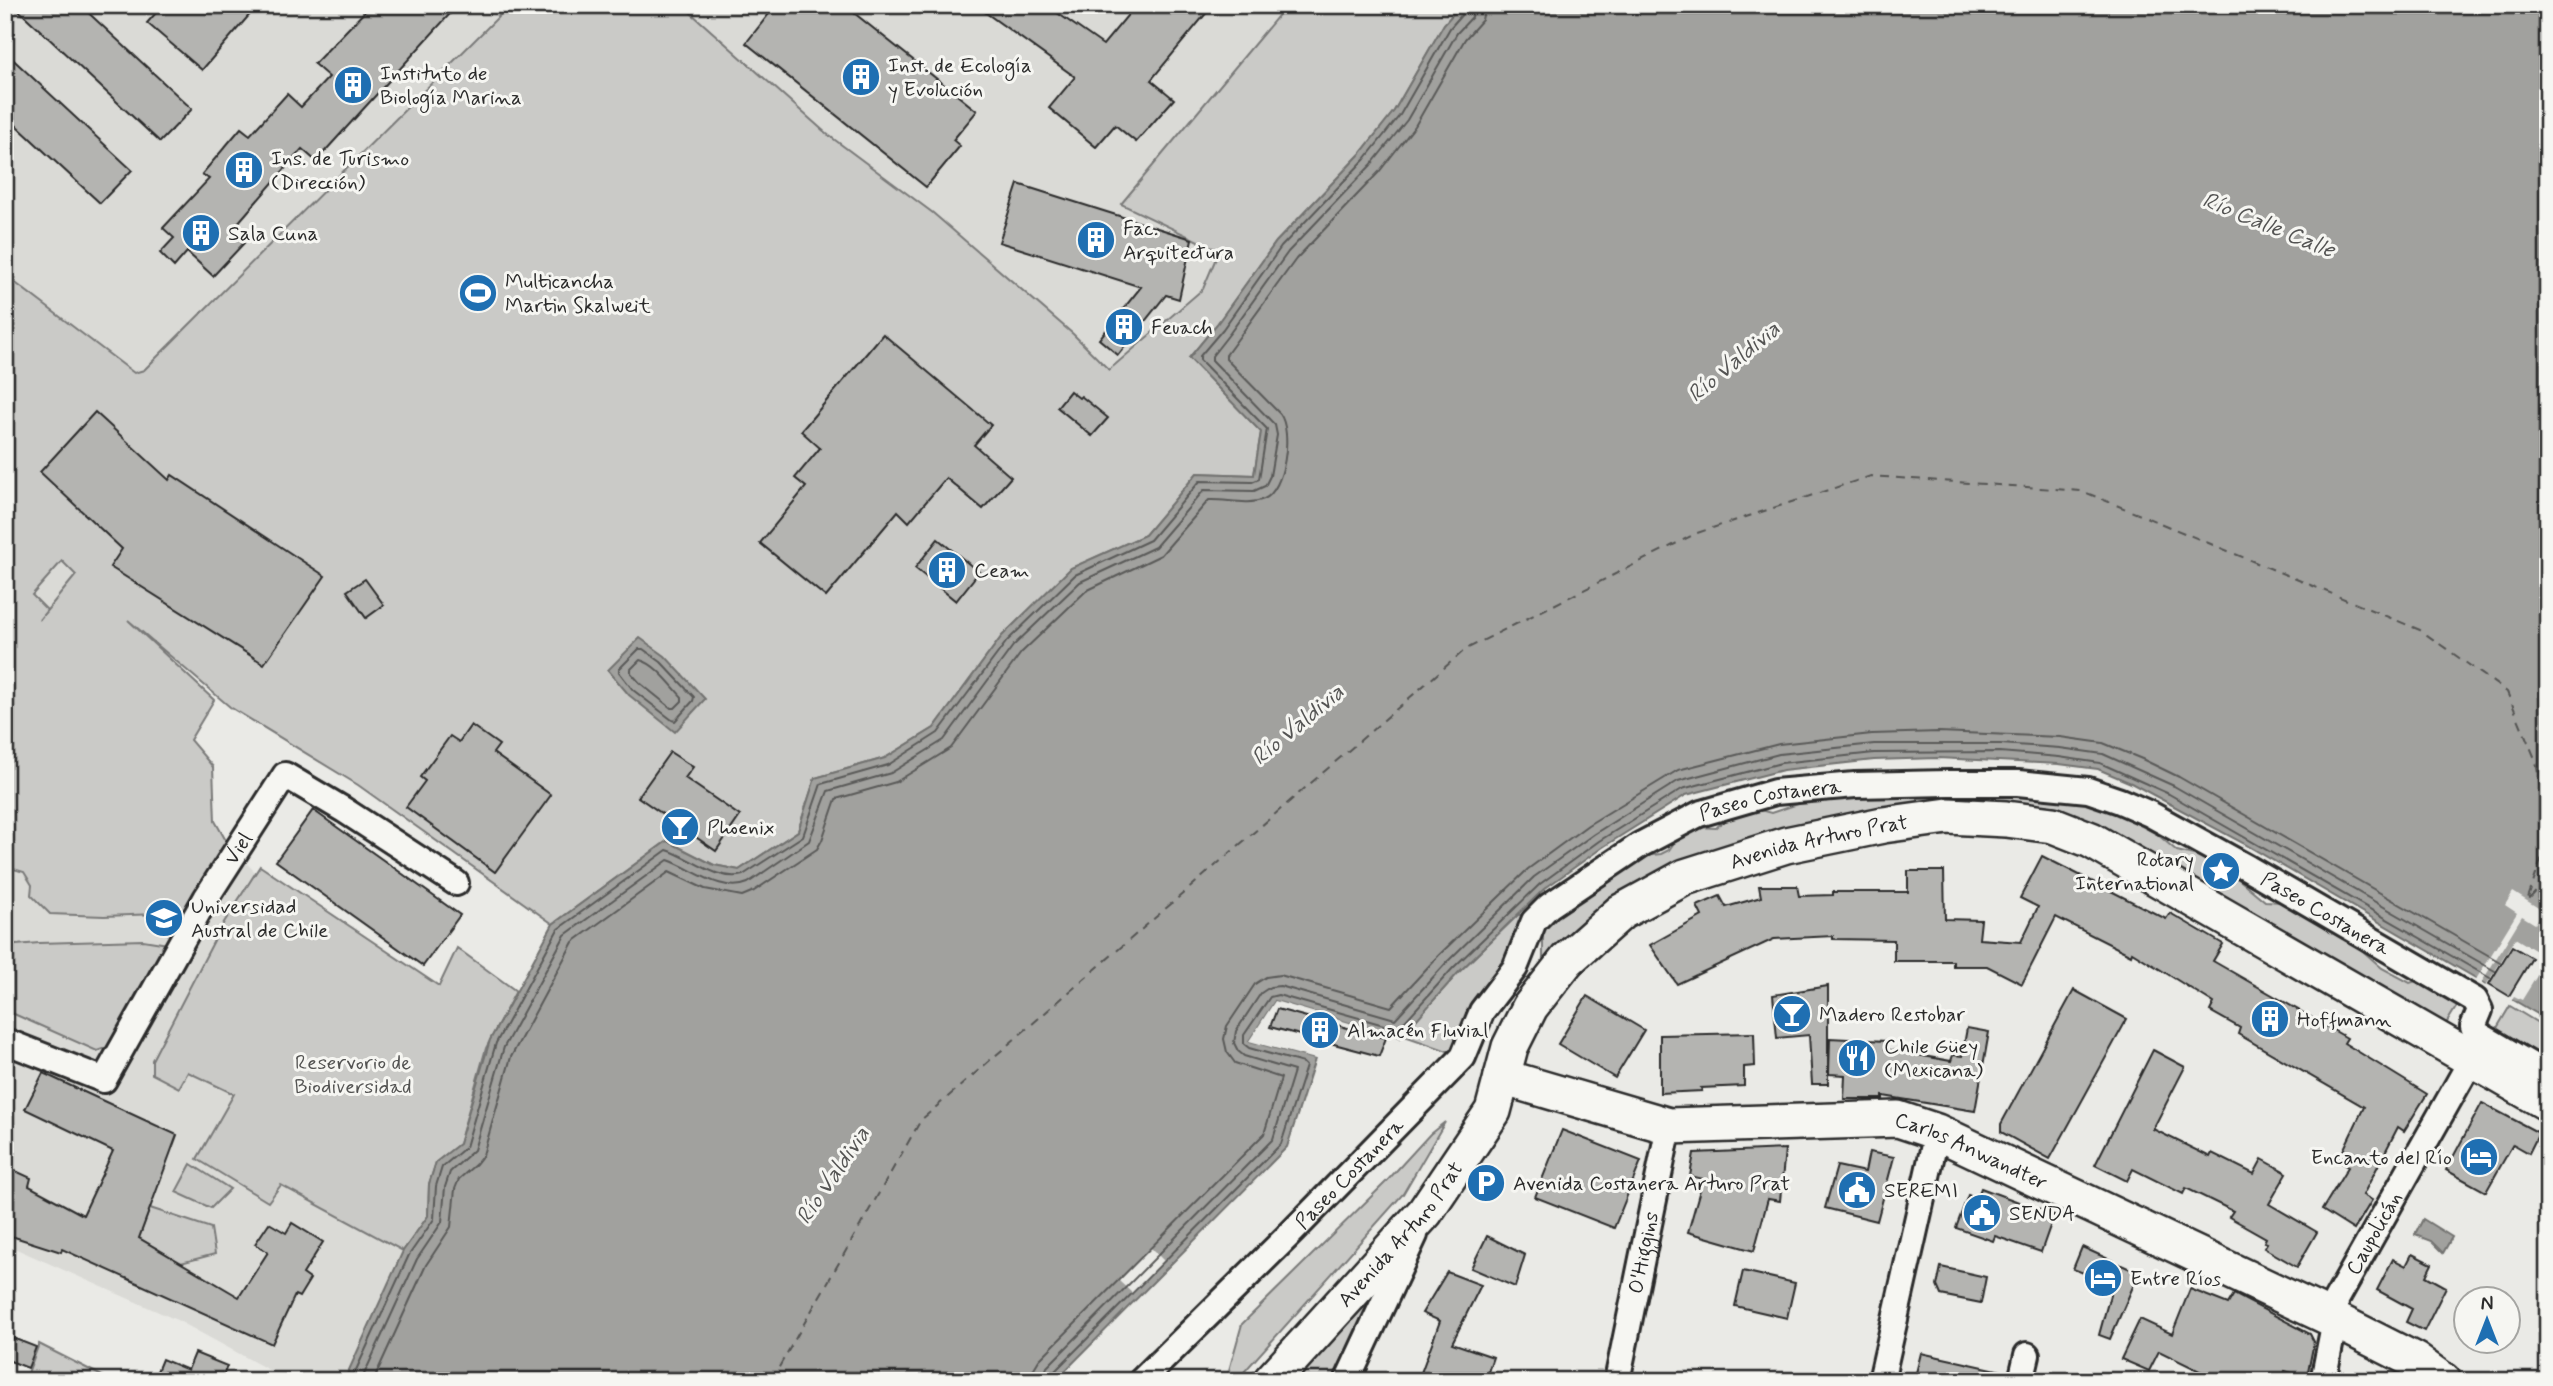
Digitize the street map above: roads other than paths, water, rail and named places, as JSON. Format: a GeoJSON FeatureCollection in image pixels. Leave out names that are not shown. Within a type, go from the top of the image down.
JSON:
{"type":"FeatureCollection","features":[{"type":"Feature","properties":{"kind":"main road","name":"Avenida Arturo Prat"},"geometry":{"type":"LineString","coordinates":[[1271,1381],[1425,1212],[1493,1111],[1510,1047],[1530,1007],[1567,960],[1621,912],[1685,877],[1786,845],[1883,825],[1948,816],[2053,825],[2091,840],[2548,1103]]}},
{"type":"Feature","properties":{"kind":"main road","name":"Carlos Anwandter"},"geometry":{"type":"LineString","coordinates":[[1502,1077],[1669,1126],[1898,1119],[1937,1132],[2334,1320],[2414,1360],[2443,1381]]}},
{"type":"Feature","properties":{"kind":"street","name":"Viel"},"geometry":{"type":"LineString","coordinates":[[5,1041],[104,1080],[206,898],[285,775],[456,883]]}},
{"type":"Feature","properties":{"kind":"street","name":"Paseo Costanera"},"geometry":{"type":"LineString","coordinates":[[1141,1381],[1463,1057],[1482,1011],[1515,968],[1534,921],[1549,906],[1640,845],[1699,814],[1775,792],[1855,785],[2018,783],[2088,790],[2120,801],[2248,868],[2475,1000],[2480,1010],[2473,1027],[2475,1032],[2548,1075]]}},
{"type":"Feature","properties":{"kind":"street","name":"Caupolicán"},"geometry":{"type":"LineString","coordinates":[[2323,1381],[2336,1300],[2472,1059]]}},
{"type":"Feature","properties":{"kind":"street","name":"O'Higgins"},"geometry":{"type":"LineString","coordinates":[[1617,1381],[1669,1126]]}},
{"type":"Feature","properties":{"kind":"street"},"geometry":{"type":"LineString","coordinates":[[1881,1381],[1937,1132]]}},
{"type":"Feature","properties":{"kind":"street"},"geometry":{"type":"LineString","coordinates":[[1347,1381],[1425,1212]]}},
{"type":"Feature","properties":{"kind":"street"},"geometry":{"type":"LineString","coordinates":[[2021,1381],[2027,1354]]}},
{"type":"Feature","properties":{"kind":"water"},"geometry":{"type":"Polygon","coordinates":[[[1461,5],[2548,5],[2548,1020],[2243,843],[2131,783],[2098,769],[2059,764],[1938,758],[1874,760],[1783,770],[1686,795],[1603,847],[1544,889],[1458,973],[1400,1038],[1275,1001],[1249,1041],[1315,1059],[1287,1147],[1055,1381],[344,1381],[403,1251],[428,1216],[429,1184],[436,1162],[459,1144],[490,1040],[553,924],[667,841],[714,865],[739,870],[798,831],[815,778],[885,758],[934,728],[1002,636],[1071,568],[1145,535],[1197,473],[1254,475],[1261,432],[1189,358],[1276,242],[1360,154],[1394,111],[1444,24],[1461,5]]]}},
{"type":"Feature","properties":{"kind":"water"},"geometry":{"type":"Polygon","coordinates":[[[640,638],[665,656],[705,699],[675,732],[629,695],[608,670],[640,638]]]}},
{"type":"Feature","properties":{"kind":"water"},"geometry":{"type":"Polygon","coordinates":[[[2423,1219],[2452,1237],[2443,1253],[2431,1241],[2415,1235],[2423,1219]]]}},
{"type":"Feature","properties":{"kind":"place","name":"Inst. de Ecología y Evolución"},"geometry":{"type":"Point","coordinates":[861,77]}},
{"type":"Feature","properties":{"kind":"place","name":"Instituto de Biología Marina"},"geometry":{"type":"Point","coordinates":[353,85]}},
{"type":"Feature","properties":{"kind":"place","name":"Ins. de Turismo (Dirección)"},"geometry":{"type":"Point","coordinates":[244,170]}},
{"type":"Feature","properties":{"kind":"place","name":"Sala Cuna"},"geometry":{"type":"Point","coordinates":[201,233]}},
{"type":"Feature","properties":{"kind":"place","name":"Fac. Arquitectura"},"geometry":{"type":"Point","coordinates":[1096,240]}},
{"type":"Feature","properties":{"kind":"place","name":"Multicancha Martin Skalweit"},"geometry":{"type":"Point","coordinates":[478,293]}},
{"type":"Feature","properties":{"kind":"place","name":"Feuach"},"geometry":{"type":"Point","coordinates":[1124,327]}},
{"type":"Feature","properties":{"kind":"place","name":"Ceam"},"geometry":{"type":"Point","coordinates":[947,570]}},
{"type":"Feature","properties":{"kind":"place","name":"Phoenix"},"geometry":{"type":"Point","coordinates":[680,827]}},
{"type":"Feature","properties":{"kind":"place","name":"Rotary International"},"geometry":{"type":"Point","coordinates":[2221,871]}},
{"type":"Feature","properties":{"kind":"place","name":"Universidad Austral de Chile"},"geometry":{"type":"Point","coordinates":[164,918]}},
{"type":"Feature","properties":{"kind":"place","name":"Madero Restobar"},"geometry":{"type":"Point","coordinates":[1792,1014]}},
{"type":"Feature","properties":{"kind":"place","name":"Hoffmann"},"geometry":{"type":"Point","coordinates":[2270,1019]}},
{"type":"Feature","properties":{"kind":"place","name":"Almacén Fluvial"},"geometry":{"type":"Point","coordinates":[1320,1030]}},
{"type":"Feature","properties":{"kind":"place","name":"Chile Güey (Mexicana)"},"geometry":{"type":"Point","coordinates":[1857,1058]}},
{"type":"Feature","properties":{"kind":"place","name":"Encanto del Río"},"geometry":{"type":"Point","coordinates":[2479,1157]}},
{"type":"Feature","properties":{"kind":"place","name":"Avenida Costanera Arturo Prat"},"geometry":{"type":"Point","coordinates":[1486,1183]}},
{"type":"Feature","properties":{"kind":"place","name":"SEREMI"},"geometry":{"type":"Point","coordinates":[1857,1190]}},
{"type":"Feature","properties":{"kind":"place","name":"SENDA"},"geometry":{"type":"Point","coordinates":[1982,1213]}},
{"type":"Feature","properties":{"kind":"place","name":"Entre Ríos"},"geometry":{"type":"Point","coordinates":[2103,1278]}},
{"type":"Feature","properties":{"kind":"water label","name":"Río Calle Calle"},"geometry":{"type":"Point","coordinates":[2269,224]}},
{"type":"Feature","properties":{"kind":"water label","name":"Río Valdivia"},"geometry":{"type":"Point","coordinates":[1733,361]}},
{"type":"Feature","properties":{"kind":"water label","name":"Río Valdivia"},"geometry":{"type":"Point","coordinates":[1297,724]}},
{"type":"Feature","properties":{"kind":"water label","name":"Río Valdivia"},"geometry":{"type":"Point","coordinates":[832,1175]}},
{"type":"Feature","properties":{"kind":"park label","name":"Reservorio de Biodiversidad"},"geometry":{"type":"Point","coordinates":[353,1074]}}]}
